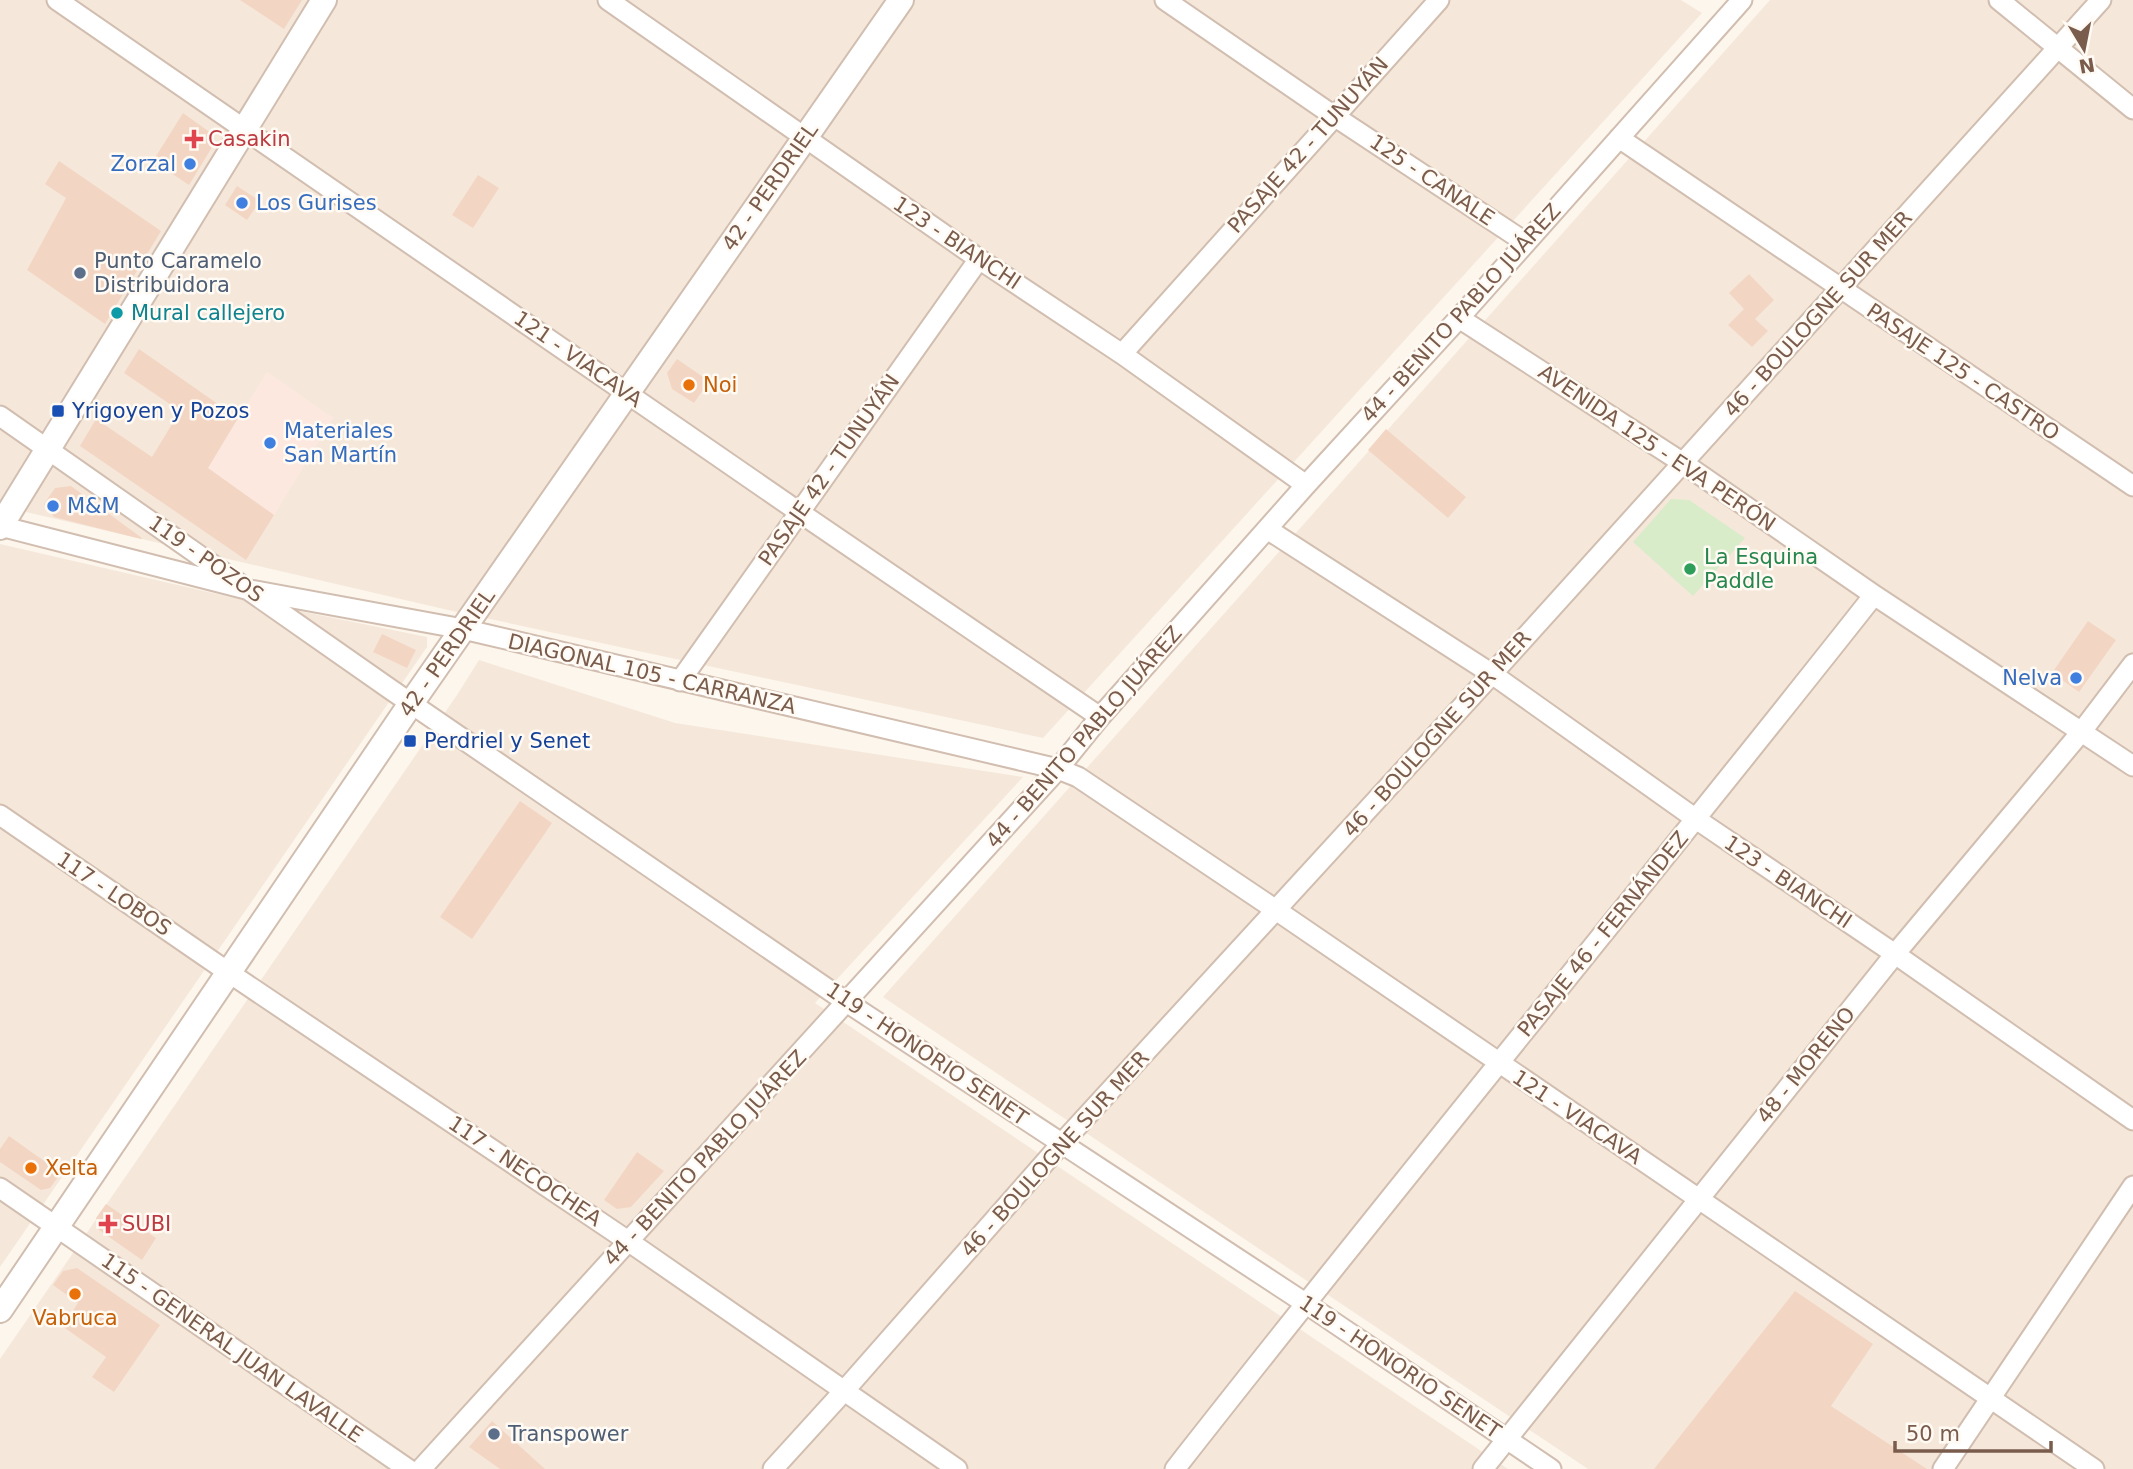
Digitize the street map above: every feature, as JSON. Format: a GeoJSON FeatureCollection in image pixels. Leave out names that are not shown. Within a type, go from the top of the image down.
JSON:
{"type":"FeatureCollection","features":[{"type":"Feature","properties":{"kind":"street","name":"121 - VIACAVA"},"geometry":{"type":"LineString","coordinates":[[57,0],[1100,717]]}},
{"type":"Feature","properties":{"kind":"street"},"geometry":{"type":"LineString","coordinates":[[0,526],[324,0]]}},
{"type":"Feature","properties":{"kind":"street","name":"123 - BIANCHI"},"geometry":{"type":"LineString","coordinates":[[608,0],[979,259],[1122,354],[1306,485]]}},
{"type":"Feature","properties":{"kind":"street","name":"42 - PERDRIEL"},"geometry":{"type":"LineString","coordinates":[[0,1310],[412,702],[901,0]]}},
{"type":"Feature","properties":{"kind":"street","name":"125 - CANALE"},"geometry":{"type":"LineString","coordinates":[[1165,0],[1525,242]]}},
{"type":"Feature","properties":{"kind":"street","name":"PASAJE 42 - TUNUYÁN"},"geometry":{"type":"LineString","coordinates":[[1122,354],[1439,0]]}},
{"type":"Feature","properties":{"kind":"street"},"geometry":{"type":"LineString","coordinates":[[1999,0],[2133,109]]}},
{"type":"Feature","properties":{"kind":"street","name":"46 - BOULOGNE SUR MER"},"geometry":{"type":"LineString","coordinates":[[773,1469],[1062,1143],[1492,674],[2101,0]]}},
{"type":"Feature","properties":{"kind":"street","name":"44 - BENITO PABLO JUÁREZ"},"geometry":{"type":"LineString","coordinates":[[421,1469],[848,1003],[1058,769],[1100,717],[1267,528],[1459,318],[1736,2]]}},
{"type":"Feature","properties":{"kind":"street","name":"PASAJE 125 - CASTRO"},"geometry":{"type":"LineString","coordinates":[[1619,138],[2133,486]]}},
{"type":"Feature","properties":{"kind":"street","name":"PASAJE 42 - TUNUYÁN"},"geometry":{"type":"LineString","coordinates":[[680,681],[979,259]]}},
{"type":"Feature","properties":{"kind":"street","name":"AVENIDA 125 - EVA PERÓN"},"geometry":{"type":"LineString","coordinates":[[1459,318],[1682,463],[1874,595],[2133,766]]}},
{"type":"Feature","properties":{"kind":"street","name":"119 - POZOS"},"geometry":{"type":"LineString","coordinates":[[0,416],[412,702]]}},
{"type":"Feature","properties":{"kind":"street","name":"DIAGONAL 105 - CARRANZA"},"geometry":{"type":"LineString","coordinates":[[0,526],[250,590],[463,629],[1058,769]]}},
{"type":"Feature","properties":{"kind":"street","name":"123 - BIANCHI"},"geometry":{"type":"LineString","coordinates":[[1267,528],[1492,674],[1696,819],[2133,1120]]}},
{"type":"Feature","properties":{"kind":"street","name":"PASAJE 46 - FERNÁNDEZ"},"geometry":{"type":"LineString","coordinates":[[1175,1469],[1305,1303],[1874,595]]}},
{"type":"Feature","properties":{"kind":"street","name":"48 - MORENO"},"geometry":{"type":"LineString","coordinates":[[1483,1469],[1895,954],[2081,731],[2133,664]]}},
{"type":"Feature","properties":{"kind":"street","name":"119 - HONORIO SENET"},"geometry":{"type":"LineString","coordinates":[[412,702],[848,1003],[1305,1303],[1551,1469]]}},
{"type":"Feature","properties":{"kind":"street","name":"121 - VIACAVA"},"geometry":{"type":"LineString","coordinates":[[1058,769],[1078,777],[1276,910],[2094,1469]]}},
{"type":"Feature","properties":{"kind":"street","name":"117 - LOBOS"},"geometry":{"type":"LineString","coordinates":[[0,816],[228,972]]}},
{"type":"Feature","properties":{"kind":"street","name":"117 - NECOCHEA"},"geometry":{"type":"LineString","coordinates":[[228,972],[628,1241],[957,1469]]}},
{"type":"Feature","properties":{"kind":"street"},"geometry":{"type":"LineString","coordinates":[[1943,1469],[2133,1186]]}},
{"type":"Feature","properties":{"kind":"street","name":"115 - GENERAL JUAN LAVALLE"},"geometry":{"type":"LineString","coordinates":[[0,1188],[408,1469]]}},
{"type":"Feature","properties":{"kind":"shaded area"},"geometry":{"type":"Polygon","coordinates":[[[0,0],[1681,0],[1702,13],[1043,738],[448,610],[0,506],[0,0]]]}},
{"type":"Feature","properties":{"kind":"shaded area"},"geometry":{"type":"Polygon","coordinates":[[[1770,0],[2133,0],[2133,1469],[1588,1469],[883,997],[1770,0]]]}},
{"type":"Feature","properties":{"kind":"shaded area","name":"Materiales San Martín"},"geometry":{"type":"Polygon","coordinates":[[[267,372],[333,418],[274,515],[208,468],[267,372]]]}},
{"type":"Feature","properties":{"kind":"shaded area"},"geometry":{"type":"Polygon","coordinates":[[[0,544],[230,597],[427,637],[427,647],[0,1267],[0,544]]]}},
{"type":"Feature","properties":{"kind":"shaded area"},"geometry":{"type":"Polygon","coordinates":[[[479,660],[675,723],[1023,777],[815,1003],[1508,1469],[0,1469],[0,1359],[479,660]]]}},
{"type":"Feature","properties":{"kind":"green space","name":"La Esquina Paddle"},"geometry":{"type":"Polygon","coordinates":[[[1671,499],[1689,500],[1745,538],[1693,596],[1633,542],[1671,499]]]}},
{"type":"Feature","properties":{"kind":"building"},"geometry":{"type":"Polygon","coordinates":[[[240,0],[302,0],[284,29],[240,0]]]}},
{"type":"Feature","properties":{"kind":"building"},"geometry":{"type":"Polygon","coordinates":[[[183,113],[211,133],[214,144],[189,185],[153,161],[183,113]]]}},
{"type":"Feature","properties":{"kind":"building"},"geometry":{"type":"Polygon","coordinates":[[[59,161],[161,231],[105,324],[27,270],[66,198],[45,184],[59,161]]]}},
{"type":"Feature","properties":{"kind":"building"},"geometry":{"type":"Polygon","coordinates":[[[478,175],[499,188],[473,228],[452,215],[478,175]]]}},
{"type":"Feature","properties":{"kind":"building","name":"Los Gurises"},"geometry":{"type":"Polygon","coordinates":[[[237,186],[260,201],[247,220],[225,205],[237,186]]]}},
{"type":"Feature","properties":{"kind":"building"},"geometry":{"type":"Polygon","coordinates":[[[1749,274],[1774,300],[1755,319],[1768,331],[1752,347],[1728,325],[1744,309],[1729,293],[1749,274]]]}},
{"type":"Feature","properties":{"kind":"building"},"geometry":{"type":"Polygon","coordinates":[[[139,349],[238,418],[208,468],[274,515],[246,560],[80,446],[96,419],[152,457],[180,411],[124,373],[139,349]]]}},
{"type":"Feature","properties":{"kind":"building","name":"Noi"},"geometry":{"type":"Polygon","coordinates":[[[677,359],[709,381],[694,403],[672,389],[667,373],[677,359]]]}},
{"type":"Feature","properties":{"kind":"building"},"geometry":{"type":"Polygon","coordinates":[[[1386,429],[1466,497],[1448,518],[1368,450],[1386,429]]]}},
{"type":"Feature","properties":{"kind":"building"},"geometry":{"type":"Polygon","coordinates":[[[71,486],[142,538],[54,517],[44,504],[55,488],[71,486]]]}},
{"type":"Feature","properties":{"kind":"building"},"geometry":{"type":"Polygon","coordinates":[[[2088,621],[2116,640],[2079,692],[2052,673],[2088,621]]]}},
{"type":"Feature","properties":{"kind":"building"},"geometry":{"type":"Polygon","coordinates":[[[382,634],[416,650],[407,668],[373,652],[382,634]]]}},
{"type":"Feature","properties":{"kind":"building"},"geometry":{"type":"Polygon","coordinates":[[[520,801],[552,823],[472,939],[440,917],[520,801]]]}},
{"type":"Feature","properties":{"kind":"building","name":"Xelta"},"geometry":{"type":"Polygon","coordinates":[[[9,1136],[61,1173],[50,1188],[41,1190],[0,1162],[0,1149],[9,1136]]]}},
{"type":"Feature","properties":{"kind":"building"},"geometry":{"type":"Polygon","coordinates":[[[637,1152],[664,1171],[631,1207],[617,1209],[604,1200],[637,1152]]]}},
{"type":"Feature","properties":{"kind":"building"},"geometry":{"type":"Polygon","coordinates":[[[106,1204],[156,1238],[142,1260],[99,1230],[96,1218],[106,1204]]]}},
{"type":"Feature","properties":{"kind":"building"},"geometry":{"type":"Polygon","coordinates":[[[77,1268],[160,1325],[114,1392],[92,1377],[106,1357],[62,1326],[78,1303],[53,1285],[63,1271],[77,1268]]]}},
{"type":"Feature","properties":{"kind":"building"},"geometry":{"type":"Polygon","coordinates":[[[1795,1291],[1873,1344],[1831,1406],[1927,1469],[1654,1469],[1795,1291]]]}},
{"type":"Feature","properties":{"kind":"building","name":"Transpower"},"geometry":{"type":"Polygon","coordinates":[[[492,1421],[545,1469],[500,1469],[469,1447],[492,1421]]]}},
{"type":"Feature","properties":{"kind":"place","name":"Casakin"},"geometry":{"type":"Point","coordinates":[194,139]}},
{"type":"Feature","properties":{"kind":"place","name":"Zorzal"},"geometry":{"type":"Point","coordinates":[190,164]}},
{"type":"Feature","properties":{"kind":"place","name":"Los Gurises"},"geometry":{"type":"Point","coordinates":[242,203]}},
{"type":"Feature","properties":{"kind":"place","name":"Punto Caramelo Distribuidora"},"geometry":{"type":"Point","coordinates":[80,273]}},
{"type":"Feature","properties":{"kind":"place","name":"Mural callejero"},"geometry":{"type":"Point","coordinates":[117,313]}},
{"type":"Feature","properties":{"kind":"place","name":"Noi"},"geometry":{"type":"Point","coordinates":[689,385]}},
{"type":"Feature","properties":{"kind":"place","name":"Yrigoyen y Pozos"},"geometry":{"type":"Point","coordinates":[58,411]}},
{"type":"Feature","properties":{"kind":"place","name":"Materiales San Martín"},"geometry":{"type":"Point","coordinates":[270,443]}},
{"type":"Feature","properties":{"kind":"place","name":"M&M"},"geometry":{"type":"Point","coordinates":[53,506]}},
{"type":"Feature","properties":{"kind":"place","name":"La Esquina Paddle"},"geometry":{"type":"Point","coordinates":[1690,569]}},
{"type":"Feature","properties":{"kind":"place","name":"Nelva"},"geometry":{"type":"Point","coordinates":[2076,678]}},
{"type":"Feature","properties":{"kind":"place","name":"Perdriel y Senet"},"geometry":{"type":"Point","coordinates":[410,741]}},
{"type":"Feature","properties":{"kind":"place","name":"Xelta"},"geometry":{"type":"Point","coordinates":[31,1168]}},
{"type":"Feature","properties":{"kind":"place","name":"SUBI"},"geometry":{"type":"Point","coordinates":[108,1224]}},
{"type":"Feature","properties":{"kind":"place","name":"Vabruca"},"geometry":{"type":"Point","coordinates":[75,1294]}},
{"type":"Feature","properties":{"kind":"place","name":"Transpower"},"geometry":{"type":"Point","coordinates":[494,1434]}}]}
